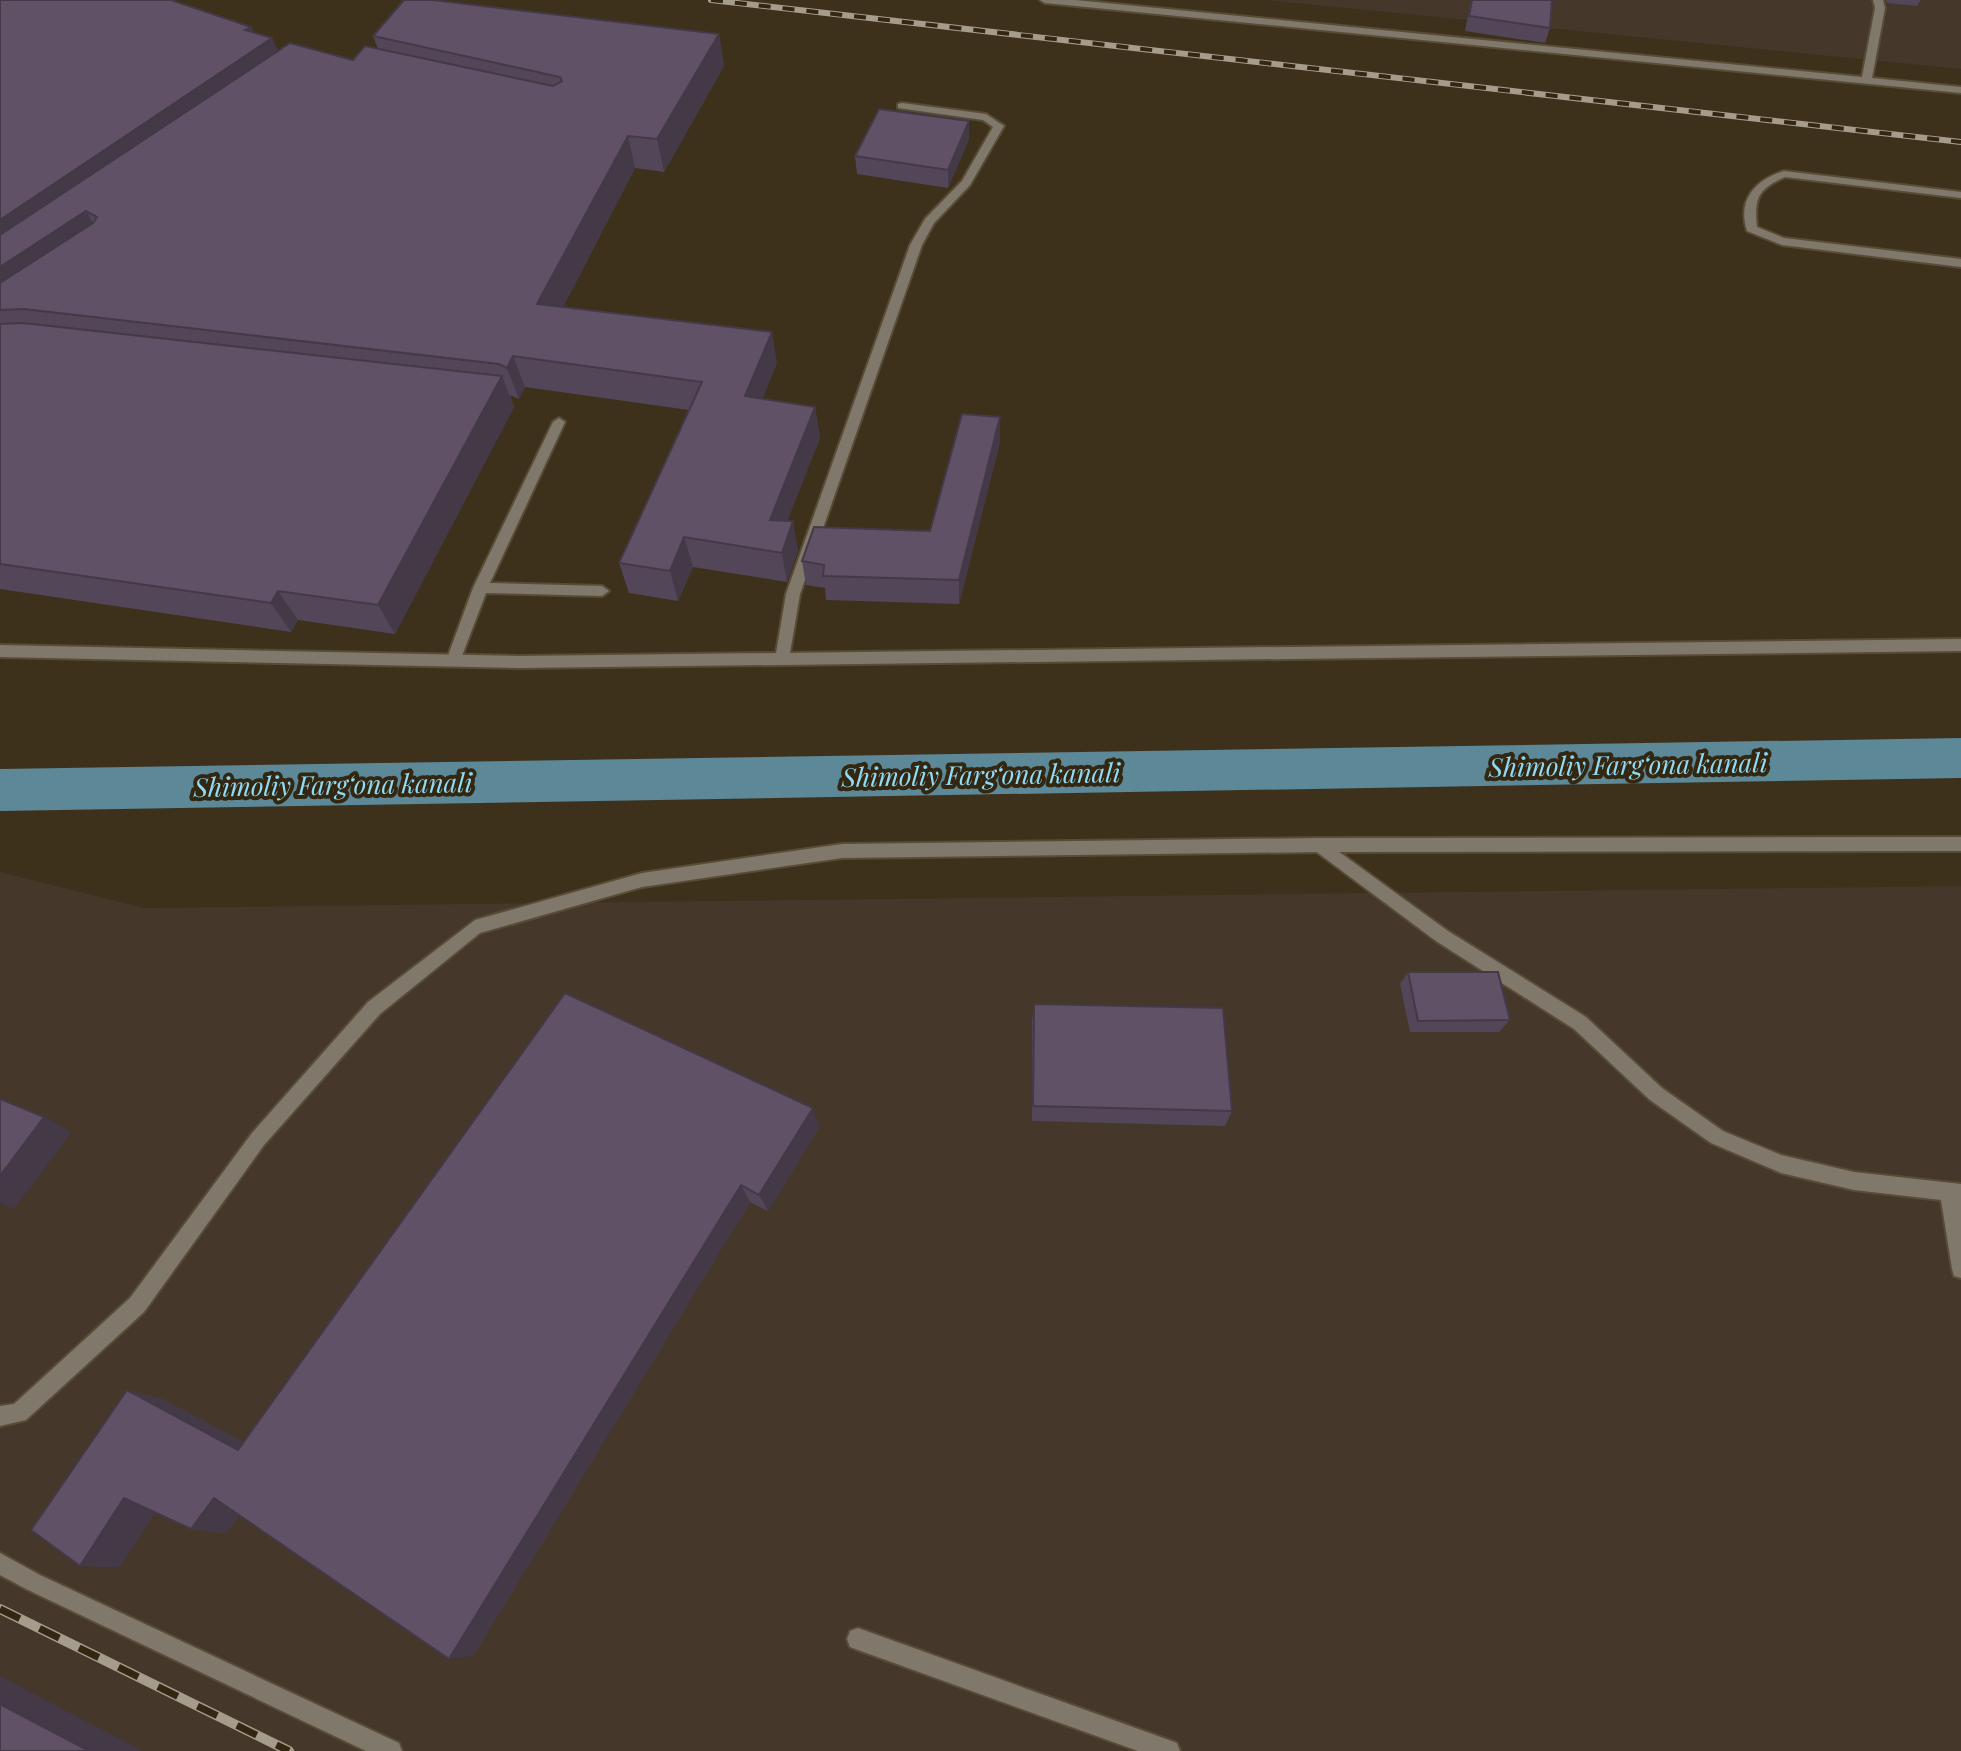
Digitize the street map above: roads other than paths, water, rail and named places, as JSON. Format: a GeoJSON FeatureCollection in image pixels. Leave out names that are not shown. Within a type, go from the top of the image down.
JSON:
{"type":"FeatureCollection","features":[{"type":"Feature","properties":{"kind":"street"},"geometry":{"type":"LineString","coordinates":[[1045,0],[1961,90]]}},
{"type":"Feature","properties":{"kind":"street"},"geometry":{"type":"LineString","coordinates":[[1866,81],[1880,8],[1878,0]]}},
{"type":"Feature","properties":{"kind":"street"},"geometry":{"type":"LineString","coordinates":[[782,659],[793,594],[916,245],[929,221],[966,183],[999,126],[986,117],[902,106]]}},
{"type":"Feature","properties":{"kind":"street"},"geometry":{"type":"LineString","coordinates":[[1961,195],[1784,174],[1763,182],[1749,203],[1751,229],[1773,239],[1961,263]]}},
{"type":"Feature","properties":{"kind":"street"},"geometry":{"type":"LineString","coordinates":[[453,661],[480,588],[559,422]]}},
{"type":"Feature","properties":{"kind":"street"},"geometry":{"type":"LineString","coordinates":[[480,588],[602,591]]}},
{"type":"Feature","properties":{"kind":"street"},"geometry":{"type":"LineString","coordinates":[[0,651],[453,661],[1961,645]]}},
{"type":"Feature","properties":{"kind":"street"},"geometry":{"type":"LineString","coordinates":[[0,1416],[19,1413],[137,1305],[258,1139],[363,1020],[475,927],[642,880],[842,851],[1320,845],[1961,844]]}},
{"type":"Feature","properties":{"kind":"street"},"geometry":{"type":"LineString","coordinates":[[1320,845],[1442,936],[1580,1023],[1656,1094],[1717,1137],[1781,1164],[1854,1181],[1955,1192],[1961,1269]]}},
{"type":"Feature","properties":{"kind":"street"},"geometry":{"type":"LineString","coordinates":[[0,1563],[33,1582],[391,1751]]}},
{"type":"Feature","properties":{"kind":"street"},"geometry":{"type":"LineString","coordinates":[[858,1639],[1169,1751]]}},
{"type":"Feature","properties":{"kind":"waterway","name":"Shimoliy Fargʻona kanali"},"geometry":{"type":"LineString","coordinates":[[0,790],[1961,758]]}},
{"type":"Feature","properties":{"kind":"railway"},"geometry":{"type":"LineString","coordinates":[[711,0],[1961,142]]}},
{"type":"Feature","properties":{"kind":"railway"},"geometry":{"type":"LineString","coordinates":[[0,1609],[289,1751]]}}]}
